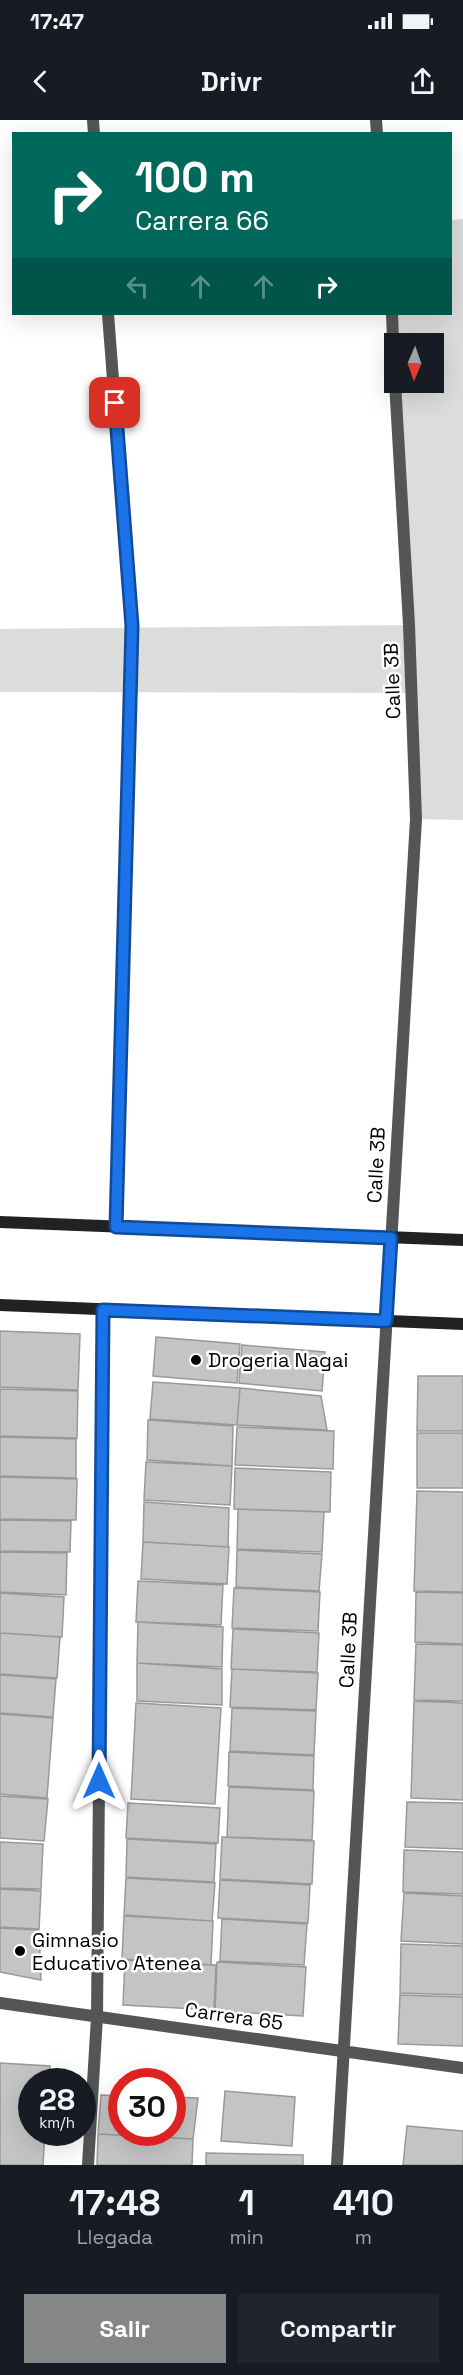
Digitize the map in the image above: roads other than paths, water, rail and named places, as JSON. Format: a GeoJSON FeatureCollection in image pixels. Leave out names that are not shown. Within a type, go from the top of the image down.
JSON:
{"type":"FeatureCollection","features":[{"type":"Feature","properties":{"kind":"main road"},"geometry":{"type":"LineString","coordinates":[[0,1222],[463,1240]]}},
{"type":"Feature","properties":{"kind":"main road"},"geometry":{"type":"LineString","coordinates":[[0,1305],[463,1323]]}},
{"type":"Feature","properties":{"kind":"street"},"geometry":{"type":"LineString","coordinates":[[108,315],[132,626],[116,1227]]}},
{"type":"Feature","properties":{"kind":"street"},"geometry":{"type":"LineString","coordinates":[[392,315],[393,333]]}},
{"type":"Feature","properties":{"kind":"street","name":"Calle 3B"},"geometry":{"type":"LineString","coordinates":[[337,2165],[416,819],[411,648],[397,393]]}},
{"type":"Feature","properties":{"kind":"street"},"geometry":{"type":"LineString","coordinates":[[88,2165],[97,2017],[103,1310]]}},
{"type":"Feature","properties":{"kind":"street","name":"Carrera 65"},"geometry":{"type":"LineString","coordinates":[[0,2003],[463,2068]]}},
{"type":"Feature","properties":{"kind":"place","name":"Drogeria Nagai"},"geometry":{"type":"Point","coordinates":[196,1360]}},
{"type":"Feature","properties":{"kind":"place","name":"Gimnasio Educativo Atenea"},"geometry":{"type":"Point","coordinates":[20,1951]}}]}
